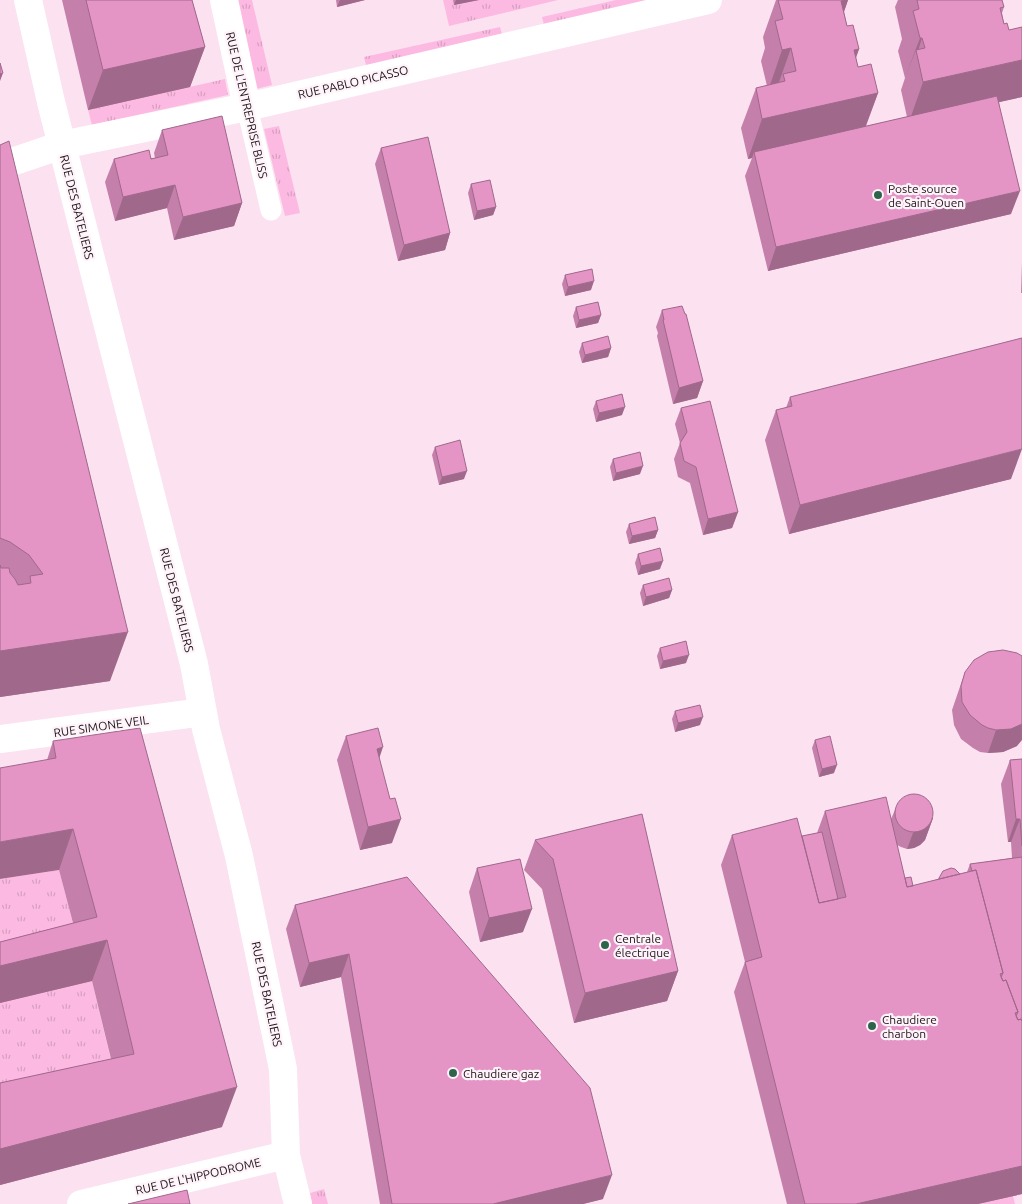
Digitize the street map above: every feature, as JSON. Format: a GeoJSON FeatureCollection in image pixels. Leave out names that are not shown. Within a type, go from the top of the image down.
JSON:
{"type":"FeatureCollection","features":[{"type":"Feature","properties":{"kind":"street","name":"RUE DES BATELIERS"},"geometry":{"type":"LineString","coordinates":[[28,0],[50,102],[194,664],[206,729],[239,856],[282,1069],[286,1155],[298,1204]]}},
{"type":"Feature","properties":{"kind":"street","name":"RUE DE L'ENTREPRISE BLISS"},"geometry":{"type":"LineString","coordinates":[[224,0],[271,210]]}},
{"type":"Feature","properties":{"kind":"street","name":"RUE PABLO PICASSO"},"geometry":{"type":"LineString","coordinates":[[0,166],[62,145],[248,106],[708,0]]}},
{"type":"Feature","properties":{"kind":"street","name":"RUE SIMONE VEIL"},"geometry":{"type":"LineString","coordinates":[[0,739],[203,712]]}},
{"type":"Feature","properties":{"kind":"street","name":"RUE DE L'HIPPODROME"},"geometry":{"type":"LineString","coordinates":[[81,1204],[286,1155]]}},
{"type":"Feature","properties":{"kind":"green space"},"geometry":{"type":"Polygon","coordinates":[[[236,0],[252,0],[272,85],[256,89],[236,0]]]}},
{"type":"Feature","properties":{"kind":"green space"},"geometry":{"type":"Polygon","coordinates":[[[443,0],[453,0],[455,5],[479,0],[558,0],[449,26],[443,0]]]}},
{"type":"Feature","properties":{"kind":"green space"},"geometry":{"type":"Polygon","coordinates":[[[616,0],[669,0],[545,29],[542,17],[616,0]]]}},
{"type":"Feature","properties":{"kind":"green space"},"geometry":{"type":"Polygon","coordinates":[[[500,27],[503,38],[367,69],[364,57],[500,27]]]}},
{"type":"Feature","properties":{"kind":"green space"},"geometry":{"type":"Polygon","coordinates":[[[225,79],[228,95],[92,125],[88,110],[225,79]]]}},
{"type":"Feature","properties":{"kind":"green space"},"geometry":{"type":"Polygon","coordinates":[[[279,126],[300,213],[285,216],[264,129],[279,126]]]}},
{"type":"Feature","properties":{"kind":"green space"},"geometry":{"type":"Polygon","coordinates":[[[59,870],[82,957],[0,978],[0,879],[59,870]]]}},
{"type":"Feature","properties":{"kind":"green space"},"geometry":{"type":"Polygon","coordinates":[[[92,981],[119,1094],[0,1120],[0,1003],[92,981]]]}},
{"type":"Feature","properties":{"kind":"green space"},"geometry":{"type":"Polygon","coordinates":[[[324,1189],[328,1204],[312,1204],[310,1193],[324,1189]]]}},
{"type":"Feature","properties":{"kind":"green space"},"geometry":{"type":"Polygon","coordinates":[[[1013,1196],[1015,1204],[978,1204],[1013,1196]]]}},
{"type":"Feature","properties":{"kind":"building"},"geometry":{"type":"Polygon","coordinates":[[[86,0],[192,0],[205,47],[103,70],[86,0]]]}},
{"type":"Feature","properties":{"kind":"building"},"geometry":{"type":"Polygon","coordinates":[[[778,0],[846,0],[841,1],[847,26],[853,25],[859,49],[854,50],[858,67],[871,64],[878,93],[762,119],[756,88],[785,81],[783,74],[796,71],[791,48],[782,50],[775,21],[783,19],[778,0]]]}},
{"type":"Feature","properties":{"kind":"building"},"geometry":{"type":"Polygon","coordinates":[[[917,0],[1002,0],[1004,7],[1000,8],[1004,24],[1007,23],[1009,30],[1022,27],[1022,60],[923,82],[916,50],[925,48],[922,38],[920,38],[913,11],[919,9],[917,0]]]}},
{"type":"Feature","properties":{"kind":"building"},"geometry":{"type":"Polygon","coordinates":[[[0,63],[3,73],[0,74],[0,63]]]}},
{"type":"Feature","properties":{"kind":"building","name":"Poste source de Saint-Ouen"},"geometry":{"type":"Polygon","coordinates":[[[997,96],[1020,191],[776,247],[754,152],[997,96]]]}},
{"type":"Feature","properties":{"kind":"building"},"geometry":{"type":"Polygon","coordinates":[[[222,116],[242,203],[183,217],[175,185],[123,197],[114,159],[149,150],[151,159],[168,155],[162,130],[222,116]]]}},
{"type":"Feature","properties":{"kind":"building"},"geometry":{"type":"Polygon","coordinates":[[[428,137],[450,233],[404,245],[381,148],[428,137]]]}},
{"type":"Feature","properties":{"kind":"building"},"geometry":{"type":"Polygon","coordinates":[[[9,141],[128,632],[0,651],[0,565],[1,568],[9,568],[18,585],[31,583],[30,576],[43,574],[29,555],[10,542],[0,538],[0,145],[9,141]]]}},
{"type":"Feature","properties":{"kind":"building"},"geometry":{"type":"Polygon","coordinates":[[[490,180],[496,207],[477,211],[471,184],[490,180]]]}},
{"type":"Feature","properties":{"kind":"building"},"geometry":{"type":"Polygon","coordinates":[[[592,269],[594,281],[568,287],[565,275],[592,269]]]}},
{"type":"Feature","properties":{"kind":"building"},"geometry":{"type":"Polygon","coordinates":[[[598,302],[601,315],[579,320],[576,307],[598,302]]]}},
{"type":"Feature","properties":{"kind":"building"},"geometry":{"type":"Polygon","coordinates":[[[682,306],[686,314],[703,381],[679,388],[662,310],[682,306]]]}},
{"type":"Feature","properties":{"kind":"building"},"geometry":{"type":"Polygon","coordinates":[[[608,336],[611,348],[585,355],[582,343],[608,336]]]}},
{"type":"Feature","properties":{"kind":"building"},"geometry":{"type":"Polygon","coordinates":[[[1022,338],[1022,449],[800,505],[776,410],[792,406],[790,397],[1022,338]]]}},
{"type":"Feature","properties":{"kind":"building"},"geometry":{"type":"Polygon","coordinates":[[[622,394],[625,407],[599,413],[596,401],[622,394]]]}},
{"type":"Feature","properties":{"kind":"building"},"geometry":{"type":"Polygon","coordinates":[[[710,401],[738,512],[708,519],[696,467],[684,461],[680,443],[687,432],[681,408],[710,401]]]}},
{"type":"Feature","properties":{"kind":"building"},"geometry":{"type":"Polygon","coordinates":[[[460,440],[467,471],[442,477],[435,447],[460,440]]]}},
{"type":"Feature","properties":{"kind":"building"},"geometry":{"type":"Polygon","coordinates":[[[640,452],[643,466],[616,473],[613,459],[640,452]]]}},
{"type":"Feature","properties":{"kind":"building"},"geometry":{"type":"Polygon","coordinates":[[[655,517],[658,530],[632,536],[629,524],[655,517]]]}},
{"type":"Feature","properties":{"kind":"building"},"geometry":{"type":"Polygon","coordinates":[[[660,548],[663,561],[641,566],[638,554],[660,548]]]}},
{"type":"Feature","properties":{"kind":"building"},"geometry":{"type":"Polygon","coordinates":[[[669,578],[672,590],[646,597],[643,585],[669,578]]]}},
{"type":"Feature","properties":{"kind":"building"},"geometry":{"type":"Polygon","coordinates":[[[686,641],[689,655],[663,661],[660,648],[686,641]]]}},
{"type":"Feature","properties":{"kind":"building"},"geometry":{"type":"Polygon","coordinates":[[[1003,650],[1022,656],[1022,724],[1011,729],[996,730],[982,725],[970,715],[962,702],[961,686],[965,672],[974,660],[988,652],[1003,650]]]}},
{"type":"Feature","properties":{"kind":"building"},"geometry":{"type":"Polygon","coordinates":[[[700,705],[703,717],[678,723],[675,711],[700,705]]]}},
{"type":"Feature","properties":{"kind":"building"},"geometry":{"type":"Polygon","coordinates":[[[140,728],[237,1087],[0,1149],[0,1083],[134,1054],[107,940],[0,966],[0,942],[97,917],[73,829],[0,842],[0,768],[56,758],[53,741],[140,728]]]}},
{"type":"Feature","properties":{"kind":"building"},"geometry":{"type":"Polygon","coordinates":[[[378,728],[383,747],[377,749],[390,799],[395,798],[401,819],[368,827],[346,736],[378,728]]]}},
{"type":"Feature","properties":{"kind":"building"},"geometry":{"type":"Polygon","coordinates":[[[830,736],[837,765],[822,769],[815,740],[830,736]]]}},
{"type":"Feature","properties":{"kind":"building"},"geometry":{"type":"Polygon","coordinates":[[[1022,759],[1022,846],[1020,819],[1016,819],[1010,760],[1022,759]]]}},
{"type":"Feature","properties":{"kind":"building"},"geometry":{"type":"Polygon","coordinates":[[[914,794],[928,799],[933,813],[928,827],[914,832],[900,827],[895,813],[900,799],[914,794]]]}},
{"type":"Feature","properties":{"kind":"building","name":"Chaudiere charbon"},"geometry":{"type":"Polygon","coordinates":[[[886,797],[907,887],[976,870],[1003,973],[1000,974],[1003,981],[1006,980],[1018,1012],[1015,1013],[1018,1020],[1021,1019],[1022,1021],[1022,1166],[856,1204],[805,1204],[745,962],[762,957],[732,835],[797,818],[819,903],[846,897],[825,811],[886,797]]]}},
{"type":"Feature","properties":{"kind":"building","name":"Centrale électrique"},"geometry":{"type":"Polygon","coordinates":[[[642,814],[678,971],[585,993],[553,859],[535,840],[642,814]]]}},
{"type":"Feature","properties":{"kind":"building"},"geometry":{"type":"Polygon","coordinates":[[[822,832],[838,899],[819,903],[802,836],[822,832]]]}},
{"type":"Feature","properties":{"kind":"building"},"geometry":{"type":"Polygon","coordinates":[[[1022,857],[1022,1021],[1021,1019],[1018,1020],[1016,1016],[1018,1012],[1006,980],[1003,981],[1001,977],[1003,973],[976,870],[972,871],[970,864],[1022,857]]]}},
{"type":"Feature","properties":{"kind":"building"},"geometry":{"type":"Polygon","coordinates":[[[520,859],[532,909],[489,918],[477,868],[520,859]]]}},
{"type":"Feature","properties":{"kind":"building"},"geometry":{"type":"Polygon","coordinates":[[[951,868],[960,874],[939,879],[943,871],[951,868]]]}},
{"type":"Feature","properties":{"kind":"building","name":"Chaudiere gaz"},"geometry":{"type":"Polygon","coordinates":[[[407,877],[590,1088],[612,1175],[493,1204],[392,1204],[349,954],[309,963],[295,905],[407,877]]]}},
{"type":"Feature","properties":{"kind":"building"},"geometry":{"type":"Polygon","coordinates":[[[911,877],[913,886],[907,887],[905,878],[911,877]]]}},
{"type":"Feature","properties":{"kind":"building"},"geometry":{"type":"Polygon","coordinates":[[[187,1190],[190,1204],[128,1204],[187,1190]]]}},
{"type":"Feature","properties":{"kind":"place","name":"Poste source de Saint-Ouen"},"geometry":{"type":"Point","coordinates":[878,195]}},
{"type":"Feature","properties":{"kind":"place","name":"Centrale électrique"},"geometry":{"type":"Point","coordinates":[605,945]}},
{"type":"Feature","properties":{"kind":"place","name":"Chaudiere charbon"},"geometry":{"type":"Point","coordinates":[872,1026]}},
{"type":"Feature","properties":{"kind":"place","name":"Chaudiere gaz"},"geometry":{"type":"Point","coordinates":[453,1073]}}]}
